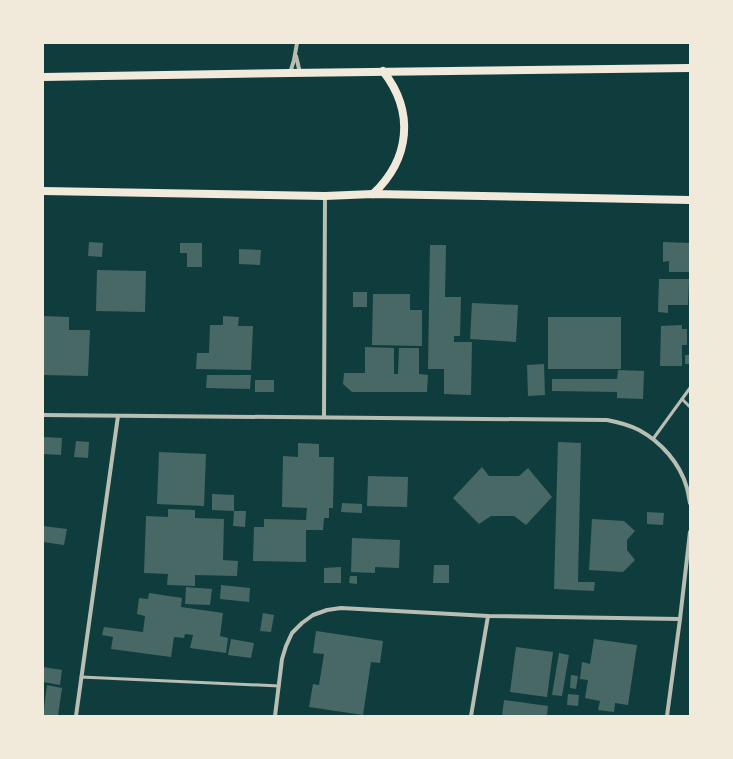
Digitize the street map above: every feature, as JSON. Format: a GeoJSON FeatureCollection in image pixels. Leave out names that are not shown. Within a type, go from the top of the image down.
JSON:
{"type":"FeatureCollection","features":[{"type":"Feature","properties":{"kind":"main road"},"geometry":{"type":"LineString","coordinates":[[43,78],[690,68]]}},
{"type":"Feature","properties":{"kind":"main road"},"geometry":{"type":"LineString","coordinates":[[373,194],[390,175],[396,165],[403,141],[404,131],[403,111],[400,100],[390,80],[383,72]]}},
{"type":"Feature","properties":{"kind":"main road"},"geometry":{"type":"LineString","coordinates":[[43,191],[325,196],[373,194],[690,200]]}},
{"type":"Feature","properties":{"kind":"street"},"geometry":{"type":"LineString","coordinates":[[290,73],[293,66],[297,43]]}},
{"type":"Feature","properties":{"kind":"street"},"geometry":{"type":"LineString","coordinates":[[295,53],[300,73]]}},
{"type":"Feature","properties":{"kind":"street"},"geometry":{"type":"LineString","coordinates":[[324,418],[325,196]]}},
{"type":"Feature","properties":{"kind":"street"},"geometry":{"type":"LineString","coordinates":[[43,415],[607,420],[623,423],[639,430],[653,439],[668,452],[679,469],[687,487],[690,503]]}},
{"type":"Feature","properties":{"kind":"street"},"geometry":{"type":"LineString","coordinates":[[76,716],[118,416]]}},
{"type":"Feature","properties":{"kind":"street"},"geometry":{"type":"LineString","coordinates":[[667,716],[690,532]]}},
{"type":"Feature","properties":{"kind":"street"},"geometry":{"type":"LineString","coordinates":[[275,716],[282,659],[292,633],[313,615],[327,610],[340,608],[488,616],[680,619]]}},
{"type":"Feature","properties":{"kind":"street"},"geometry":{"type":"LineString","coordinates":[[471,716],[488,616]]}},
{"type":"Feature","properties":{"kind":"lane"},"geometry":{"type":"LineString","coordinates":[[653,439],[690,388]]}},
{"type":"Feature","properties":{"kind":"lane"},"geometry":{"type":"LineString","coordinates":[[682,398],[690,407]]}},
{"type":"Feature","properties":{"kind":"lane"},"geometry":{"type":"LineString","coordinates":[[82,678],[279,686]]}},
{"type":"Feature","properties":{"kind":"building"},"geometry":{"type":"Polygon","coordinates":[[[89,242],[103,243],[102,257],[88,256],[89,242]]]}},
{"type":"Feature","properties":{"kind":"building"},"geometry":{"type":"Polygon","coordinates":[[[663,242],[690,243],[690,272],[669,272],[669,261],[663,262],[663,242]]]}},
{"type":"Feature","properties":{"kind":"building"},"geometry":{"type":"Polygon","coordinates":[[[180,243],[202,243],[202,267],[187,267],[187,253],[180,253],[180,243]]]}},
{"type":"Feature","properties":{"kind":"building"},"geometry":{"type":"Polygon","coordinates":[[[430,245],[446,245],[445,297],[461,297],[460,336],[454,336],[454,342],[472,342],[471,395],[444,394],[444,369],[428,369],[430,245]]]}},
{"type":"Feature","properties":{"kind":"building"},"geometry":{"type":"Polygon","coordinates":[[[239,249],[261,250],[260,265],[239,264],[239,249]]]}},
{"type":"Feature","properties":{"kind":"building"},"geometry":{"type":"Polygon","coordinates":[[[97,270],[146,271],[145,312],[96,311],[97,270]]]}},
{"type":"Feature","properties":{"kind":"building"},"geometry":{"type":"Polygon","coordinates":[[[659,279],[689,279],[688,305],[668,305],[668,313],[658,312],[659,279]]]}},
{"type":"Feature","properties":{"kind":"building"},"geometry":{"type":"Polygon","coordinates":[[[353,292],[367,292],[367,307],[353,307],[353,292]]]}},
{"type":"Feature","properties":{"kind":"building"},"geometry":{"type":"Polygon","coordinates":[[[373,294],[410,294],[410,310],[422,310],[422,346],[372,345],[373,294]]]}},
{"type":"Feature","properties":{"kind":"building"},"geometry":{"type":"Polygon","coordinates":[[[472,303],[518,305],[516,342],[470,339],[472,303]]]}},
{"type":"Feature","properties":{"kind":"building"},"geometry":{"type":"Polygon","coordinates":[[[43,316],[69,317],[69,330],[90,330],[88,376],[43,375],[43,316]]]}},
{"type":"Feature","properties":{"kind":"building"},"geometry":{"type":"Polygon","coordinates":[[[223,316],[239,317],[238,326],[253,326],[251,370],[196,369],[197,353],[209,353],[210,325],[223,325],[223,316]]]}},
{"type":"Feature","properties":{"kind":"building"},"geometry":{"type":"Polygon","coordinates":[[[548,317],[621,317],[621,369],[548,369],[548,317]]]}},
{"type":"Feature","properties":{"kind":"building"},"geometry":{"type":"Polygon","coordinates":[[[682,325],[682,329],[687,329],[687,345],[682,345],[682,366],[660,366],[661,326],[682,325]]]}},
{"type":"Feature","properties":{"kind":"building"},"geometry":{"type":"Polygon","coordinates":[[[365,347],[394,348],[394,374],[398,374],[399,348],[419,348],[419,374],[428,375],[427,392],[352,392],[343,384],[344,373],[365,373],[365,347]]]}},
{"type":"Feature","properties":{"kind":"building"},"geometry":{"type":"Polygon","coordinates":[[[685,355],[690,355],[690,364],[685,364],[685,355]]]}},
{"type":"Feature","properties":{"kind":"building"},"geometry":{"type":"Polygon","coordinates":[[[544,364],[545,395],[528,396],[527,365],[544,364]]]}},
{"type":"Feature","properties":{"kind":"building"},"geometry":{"type":"Polygon","coordinates":[[[618,370],[644,371],[643,399],[617,398],[617,392],[552,391],[552,379],[617,379],[618,370]]]}},
{"type":"Feature","properties":{"kind":"building"},"geometry":{"type":"Polygon","coordinates":[[[207,375],[251,375],[250,389],[206,388],[207,375]]]}},
{"type":"Feature","properties":{"kind":"building"},"geometry":{"type":"Polygon","coordinates":[[[255,380],[274,380],[274,392],[255,392],[255,380]]]}},
{"type":"Feature","properties":{"kind":"building"},"geometry":{"type":"Polygon","coordinates":[[[43,437],[62,438],[61,455],[43,454],[43,437]]]}},
{"type":"Feature","properties":{"kind":"building"},"geometry":{"type":"Polygon","coordinates":[[[76,441],[89,442],[88,458],[74,457],[76,441]]]}},
{"type":"Feature","properties":{"kind":"building"},"geometry":{"type":"Polygon","coordinates":[[[558,442],[581,443],[578,582],[595,582],[594,591],[554,589],[558,442]]]}},
{"type":"Feature","properties":{"kind":"building"},"geometry":{"type":"Polygon","coordinates":[[[298,443],[319,444],[319,457],[334,457],[333,508],[329,508],[329,518],[324,518],[323,530],[306,530],[306,562],[253,561],[254,527],[264,527],[264,519],[306,520],[307,508],[282,507],[283,456],[298,457],[298,443]]]}},
{"type":"Feature","properties":{"kind":"building"},"geometry":{"type":"Polygon","coordinates":[[[159,452],[206,454],[204,506],[157,504],[159,452]]]}},
{"type":"Feature","properties":{"kind":"building"},"geometry":{"type":"Polygon","coordinates":[[[482,467],[489,476],[519,476],[528,468],[552,497],[526,525],[514,516],[491,516],[479,524],[453,498],[482,467]]]}},
{"type":"Feature","properties":{"kind":"building"},"geometry":{"type":"Polygon","coordinates":[[[368,476],[408,477],[407,507],[367,506],[368,476]]]}},
{"type":"Feature","properties":{"kind":"building"},"geometry":{"type":"Polygon","coordinates":[[[212,494],[234,495],[234,511],[212,510],[212,494]]]}},
{"type":"Feature","properties":{"kind":"building"},"geometry":{"type":"Polygon","coordinates":[[[342,503],[362,504],[362,513],[341,512],[342,503]]]}},
{"type":"Feature","properties":{"kind":"building"},"geometry":{"type":"Polygon","coordinates":[[[168,509],[195,510],[195,518],[224,519],[223,560],[238,561],[237,576],[195,575],[195,586],[167,585],[168,574],[144,573],[146,516],[168,517],[168,509]]]}},
{"type":"Feature","properties":{"kind":"building"},"geometry":{"type":"Polygon","coordinates":[[[234,511],[246,511],[245,527],[233,526],[234,511]]]}},
{"type":"Feature","properties":{"kind":"building"},"geometry":{"type":"Polygon","coordinates":[[[647,512],[664,513],[663,525],[647,524],[647,512]]]}},
{"type":"Feature","properties":{"kind":"building"},"geometry":{"type":"Polygon","coordinates":[[[592,519],[624,521],[635,531],[627,540],[627,550],[635,560],[623,572],[589,570],[592,519]]]}},
{"type":"Feature","properties":{"kind":"building"},"geometry":{"type":"Polygon","coordinates":[[[43,526],[67,529],[64,545],[43,542],[43,526]]]}},
{"type":"Feature","properties":{"kind":"building"},"geometry":{"type":"Polygon","coordinates":[[[352,538],[400,540],[399,568],[375,567],[375,573],[351,572],[352,538]]]}},
{"type":"Feature","properties":{"kind":"building"},"geometry":{"type":"Polygon","coordinates":[[[434,565],[449,565],[449,583],[433,583],[434,565]]]}},
{"type":"Feature","properties":{"kind":"building"},"geometry":{"type":"Polygon","coordinates":[[[341,567],[341,583],[324,583],[324,568],[341,567]]]}},
{"type":"Feature","properties":{"kind":"building"},"geometry":{"type":"Polygon","coordinates":[[[350,576],[357,576],[357,584],[349,583],[350,576]]]}},
{"type":"Feature","properties":{"kind":"building"},"geometry":{"type":"Polygon","coordinates":[[[221,585],[250,588],[249,602],[220,599],[221,585]]]}},
{"type":"Feature","properties":{"kind":"building"},"geometry":{"type":"Polygon","coordinates":[[[186,587],[212,589],[210,605],[185,604],[186,587]]]}},
{"type":"Feature","properties":{"kind":"building"},"geometry":{"type":"Polygon","coordinates":[[[149,593],[182,598],[181,607],[223,613],[220,636],[228,638],[226,653],[190,648],[193,635],[185,634],[184,638],[174,637],[171,657],[111,649],[113,637],[102,635],[104,627],[143,632],[145,616],[137,614],[139,598],[148,599],[149,593]]]}},
{"type":"Feature","properties":{"kind":"building"},"geometry":{"type":"Polygon","coordinates":[[[263,613],[274,615],[271,632],[260,631],[263,613]]]}},
{"type":"Feature","properties":{"kind":"building"},"geometry":{"type":"Polygon","coordinates":[[[316,631],[383,641],[380,663],[371,662],[363,715],[309,707],[313,684],[319,685],[324,654],[313,653],[316,631]]]}},
{"type":"Feature","properties":{"kind":"building"},"geometry":{"type":"Polygon","coordinates":[[[231,639],[254,643],[251,658],[228,655],[231,639]]]}},
{"type":"Feature","properties":{"kind":"building"},"geometry":{"type":"Polygon","coordinates":[[[594,639],[637,645],[628,705],[615,703],[614,712],[598,710],[600,701],[585,698],[588,680],[580,679],[582,662],[590,664],[594,639]]]}},
{"type":"Feature","properties":{"kind":"building"},"geometry":{"type":"Polygon","coordinates":[[[516,647],[553,652],[547,697],[510,692],[516,647]]]}},
{"type":"Feature","properties":{"kind":"building"},"geometry":{"type":"Polygon","coordinates":[[[559,653],[569,655],[562,696],[552,695],[559,653]]]}},
{"type":"Feature","properties":{"kind":"building"},"geometry":{"type":"Polygon","coordinates":[[[43,667],[62,670],[60,685],[43,682],[43,667]]]}},
{"type":"Feature","properties":{"kind":"building"},"geometry":{"type":"Polygon","coordinates":[[[571,675],[578,676],[576,689],[570,688],[571,675]]]}},
{"type":"Feature","properties":{"kind":"building"},"geometry":{"type":"Polygon","coordinates":[[[47,685],[62,688],[58,716],[43,716],[47,685]]]}},
{"type":"Feature","properties":{"kind":"building"},"geometry":{"type":"Polygon","coordinates":[[[568,694],[579,695],[578,706],[567,705],[568,694]]]}},
{"type":"Feature","properties":{"kind":"building"},"geometry":{"type":"Polygon","coordinates":[[[504,700],[548,706],[547,716],[502,716],[504,700]]]}}]}
